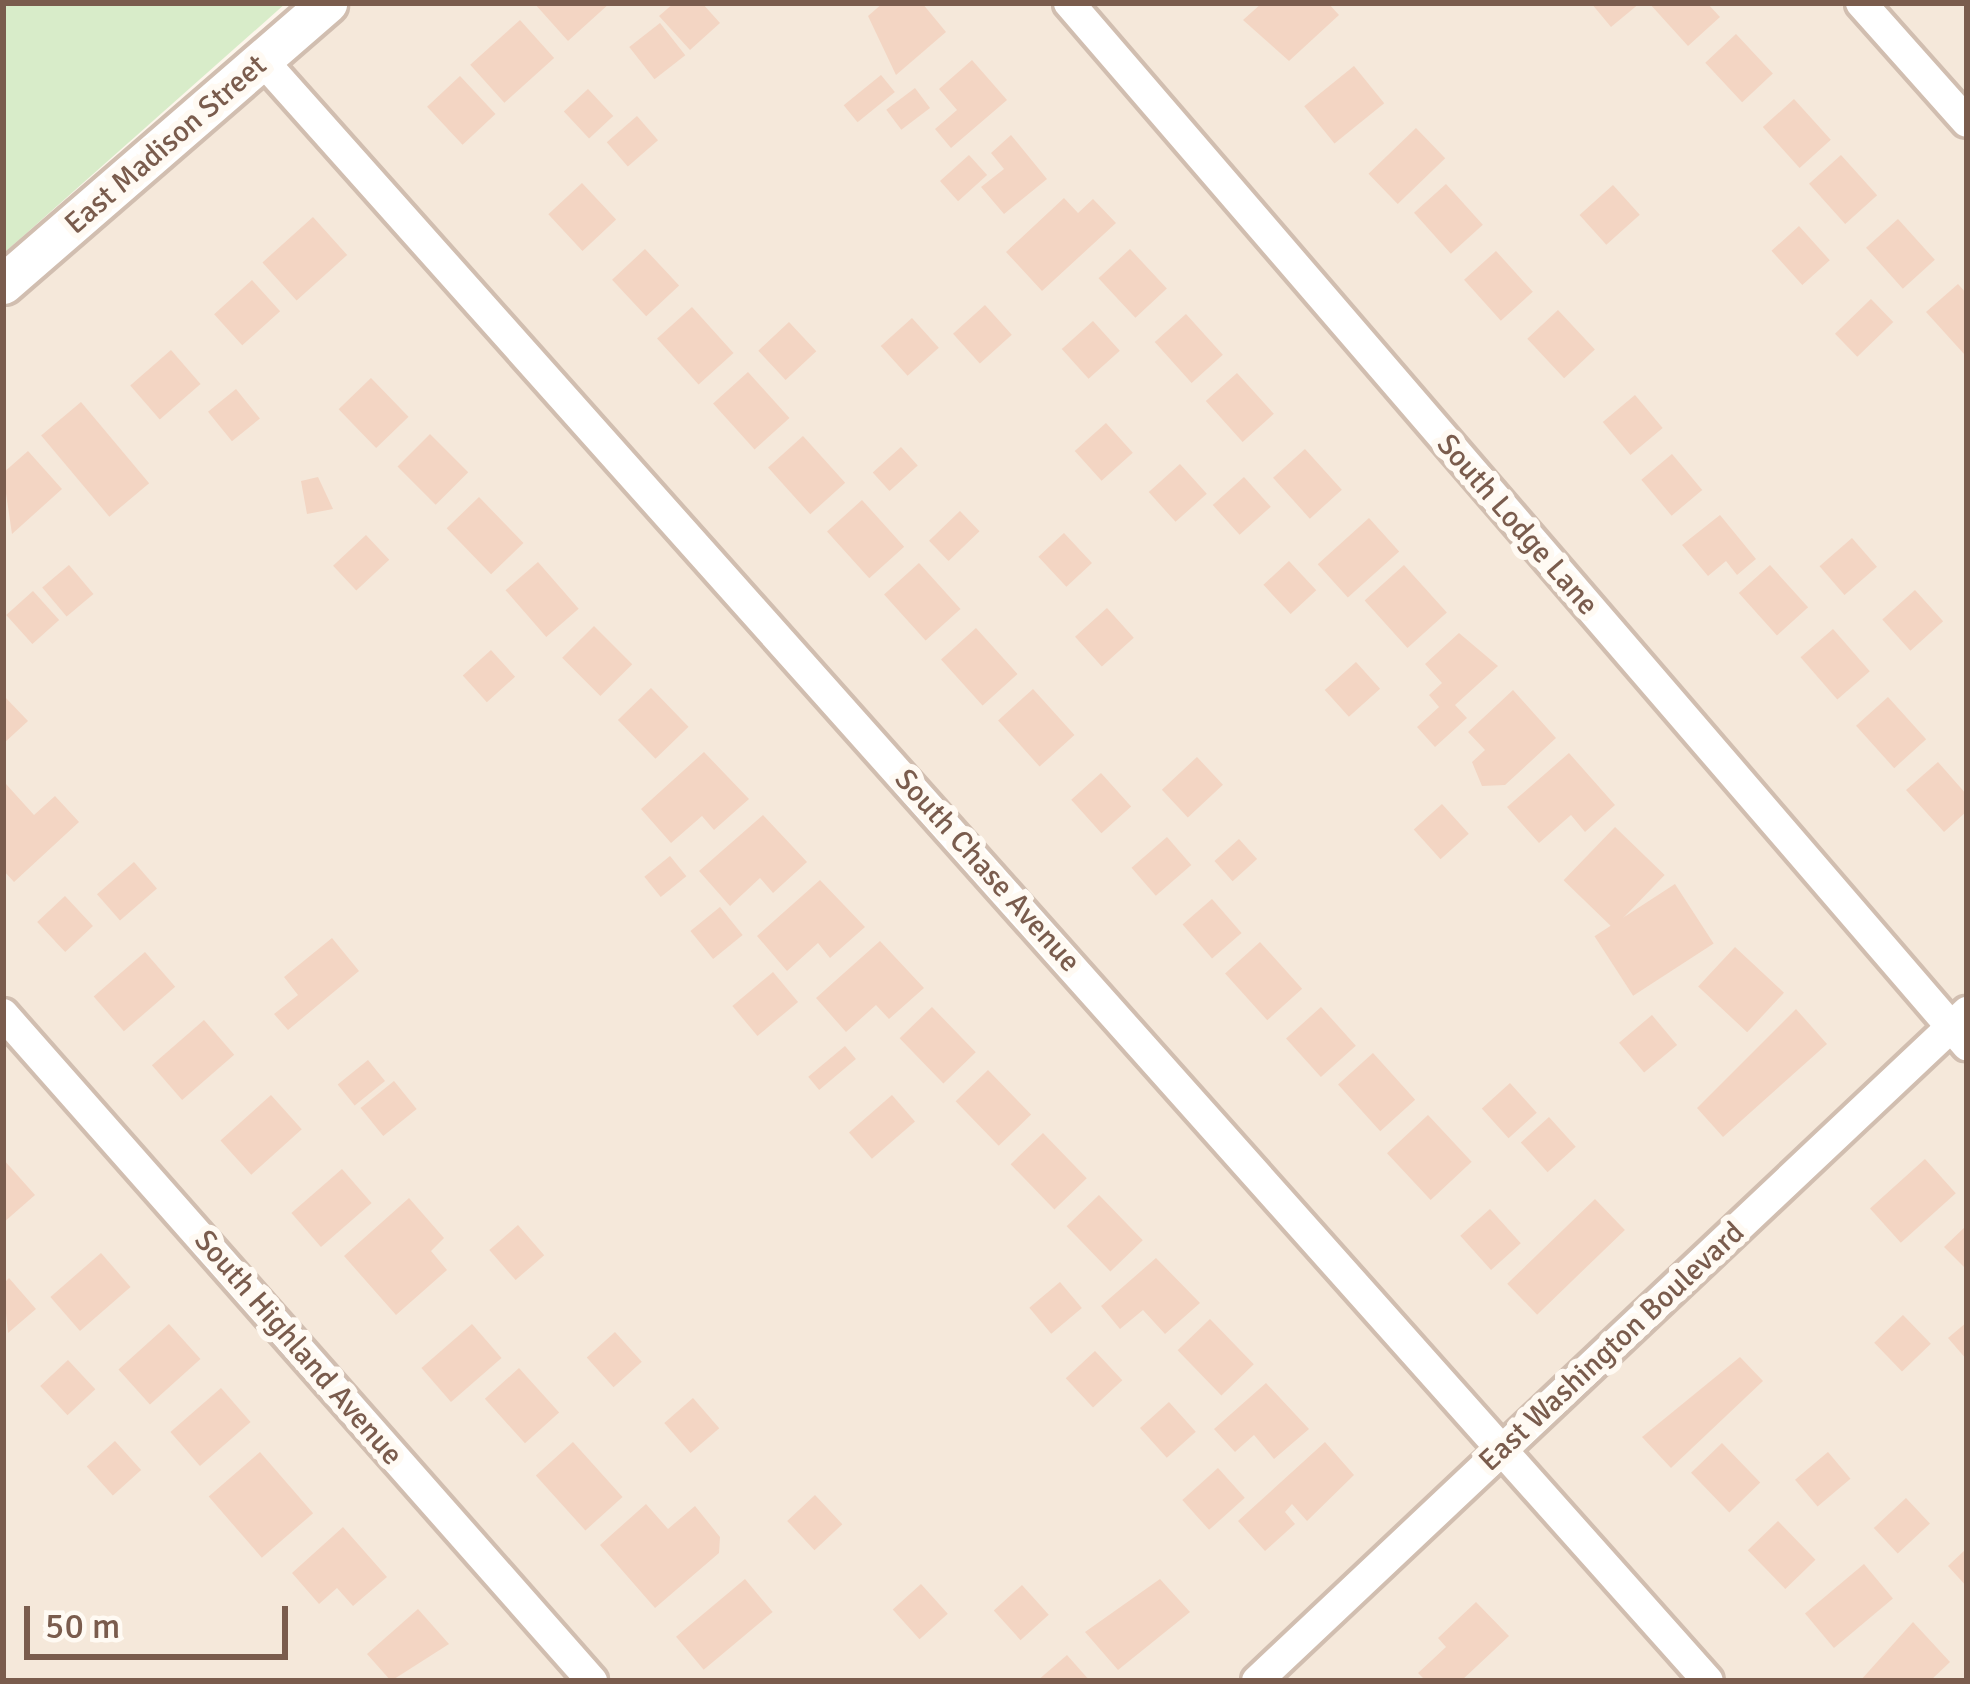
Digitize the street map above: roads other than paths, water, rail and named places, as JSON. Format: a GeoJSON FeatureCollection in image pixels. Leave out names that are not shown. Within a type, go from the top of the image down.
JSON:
{"type":"FeatureCollection","features":[{"type":"Feature","properties":{"kind":"street","name":"East Madison Street"},"geometry":{"type":"LineString","coordinates":[[3,284],[327,3]]}},
{"type":"Feature","properties":{"kind":"street","name":"South Lodge Lane"},"geometry":{"type":"LineString","coordinates":[[1069,3],[1962,1029]]}},
{"type":"Feature","properties":{"kind":"street"},"geometry":{"type":"LineString","coordinates":[[1862,3],[1967,122]]}},
{"type":"Feature","properties":{"kind":"street","name":"South Chase Avenue"},"geometry":{"type":"LineString","coordinates":[[264,62],[1708,1681]]}},
{"type":"Feature","properties":{"kind":"street","name":"South Highland Avenue"},"geometry":{"type":"LineString","coordinates":[[3,1014],[592,1681]]}},
{"type":"Feature","properties":{"kind":"street","name":"East Washington Boulevard"},"geometry":{"type":"LineString","coordinates":[[1257,1681],[1962,1029]]}}]}
